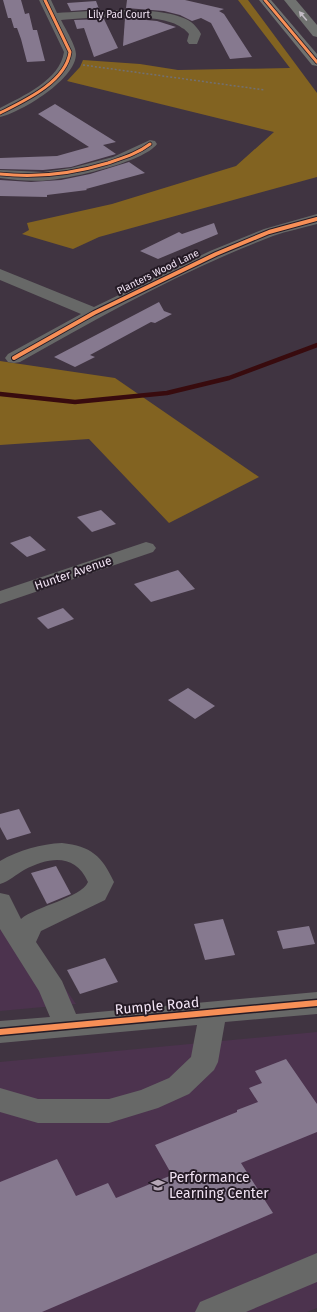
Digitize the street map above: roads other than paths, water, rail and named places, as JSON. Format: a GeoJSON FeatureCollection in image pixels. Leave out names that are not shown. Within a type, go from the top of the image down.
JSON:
{"type":"FeatureCollection","features":[{"type":"Feature","properties":{"kind":"main road"},"geometry":{"type":"LineString","coordinates":[[265,0],[317,62]]}},
{"type":"Feature","properties":{"kind":"main road"},"geometry":{"type":"LineString","coordinates":[[290,0],[317,33]]}},
{"type":"Feature","properties":{"kind":"street"},"geometry":{"type":"LineString","coordinates":[[0,113],[44,88],[67,67],[70,52],[45,0]]}},
{"type":"Feature","properties":{"kind":"street","name":"Lily Pad Court"},"geometry":{"type":"LineString","coordinates":[[54,17],[119,14],[160,16],[179,22],[191,28],[195,34],[194,41]]}},
{"type":"Feature","properties":{"kind":"street"},"geometry":{"type":"LineString","coordinates":[[0,174],[30,177],[62,174],[134,154],[147,148],[150,144]]}},
{"type":"Feature","properties":{"kind":"street","name":"Planters Wood Lane"},"geometry":{"type":"LineString","coordinates":[[14,358],[94,313],[216,254],[269,232],[317,219]]}},
{"type":"Feature","properties":{"kind":"street"},"geometry":{"type":"LineString","coordinates":[[0,274],[94,313]]}},
{"type":"Feature","properties":{"kind":"street","name":"Hunter Avenue"},"geometry":{"type":"LineString","coordinates":[[0,598],[146,548]]}},
{"type":"Feature","properties":{"kind":"street"},"geometry":{"type":"LineString","coordinates":[[0,874],[6,868],[19,862],[32,857],[58,851],[79,855],[93,865],[101,882],[96,892],[74,905],[46,916],[31,925],[23,941]]}},
{"type":"Feature","properties":{"kind":"street"},"geometry":{"type":"LineString","coordinates":[[0,902],[4,914],[23,941],[52,988],[67,1026]]}},
{"type":"Feature","properties":{"kind":"street","name":"Rumple Road"},"geometry":{"type":"LineString","coordinates":[[0,1032],[317,1003]]}},
{"type":"Feature","properties":{"kind":"street"},"geometry":{"type":"LineString","coordinates":[[0,1100],[38,1111],[109,1111],[148,1100],[179,1086],[204,1062],[213,1013]]}},
{"type":"Feature","properties":{"kind":"street"},"geometry":{"type":"LineString","coordinates":[[222,1310],[317,1267]]}},
{"type":"Feature","properties":{"kind":"waterway"},"geometry":{"type":"LineString","coordinates":[[0,394],[75,402],[167,393],[229,378],[317,345]]}},
{"type":"Feature","properties":{"kind":"place","name":"Performance Learning Center"},"geometry":{"type":"Point","coordinates":[158,1185]}}]}
